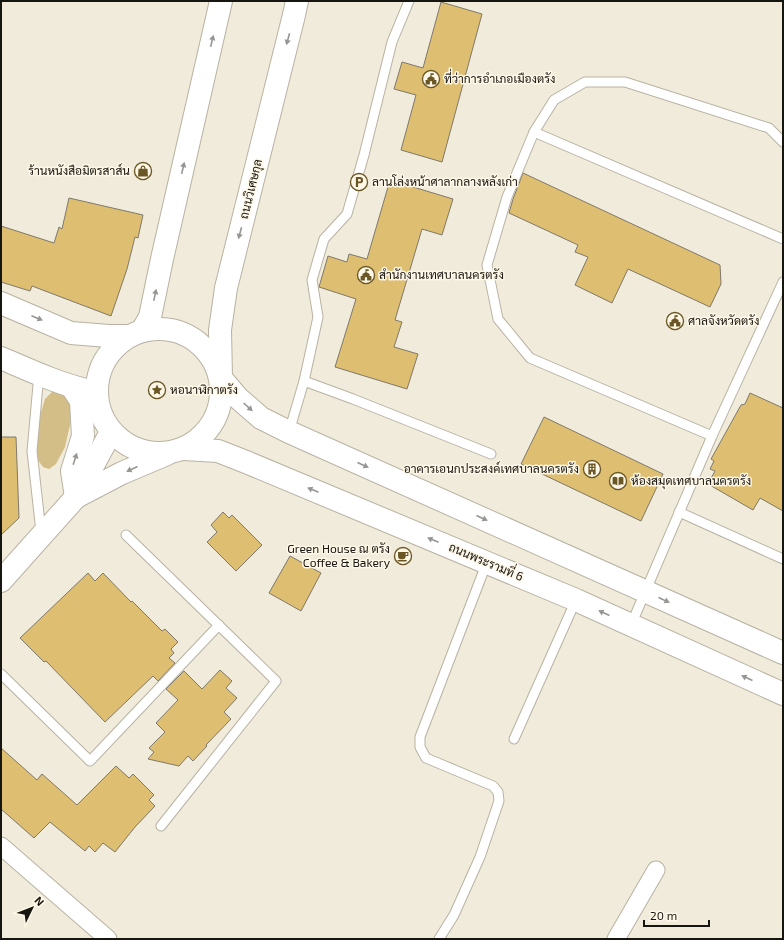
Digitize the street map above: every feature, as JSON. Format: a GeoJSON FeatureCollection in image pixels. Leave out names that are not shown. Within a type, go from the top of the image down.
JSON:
{"type":"FeatureCollection","features":[{"type":"Feature","properties":{"kind":"street"},"geometry":{"type":"LineString","coordinates":[[176,451],[147,453],[128,445],[112,432],[101,414],[97,393],[99,373],[108,354],[123,340],[136,334],[150,317],[221,1]]}},
{"type":"Feature","properties":{"kind":"street","name":"ถนนวิเศษกุล"},"geometry":{"type":"LineString","coordinates":[[221,378],[220,330],[226,288],[297,1]]}},
{"type":"Feature","properties":{"kind":"street"},"geometry":{"type":"LineString","coordinates":[[1,303],[71,333],[109,336],[136,334],[162,328],[182,333],[200,343],[213,359],[221,378],[238,398],[261,418],[783,653]]}},
{"type":"Feature","properties":{"kind":"street"},"geometry":{"type":"LineString","coordinates":[[1,358],[72,387],[97,393]]}},
{"type":"Feature","properties":{"kind":"street"},"geometry":{"type":"LineString","coordinates":[[76,497],[122,473],[176,451],[188,448],[204,436],[216,419],[222,399],[221,378]]}},
{"type":"Feature","properties":{"kind":"street"},"geometry":{"type":"LineString","coordinates":[[72,387],[81,401],[83,436],[72,471],[76,497]]}},
{"type":"Feature","properties":{"kind":"street"},"geometry":{"type":"LineString","coordinates":[[1,581],[76,497],[112,432]]}},
{"type":"Feature","properties":{"kind":"street","name":"ถนนพระรามที่ 6"},"geometry":{"type":"LineString","coordinates":[[176,451],[218,451],[576,600],[783,694]]}},
{"type":"Feature","properties":{"kind":"street"},"geometry":{"type":"LineString","coordinates":[[1,846],[108,939]]}},
{"type":"Feature","properties":{"kind":"street"},"geometry":{"type":"LineString","coordinates":[[616,939],[656,870]]}},
{"type":"Feature","properties":{"kind":"lane"},"geometry":{"type":"LineString","coordinates":[[290,432],[304,381],[318,317],[312,280],[324,240],[347,214],[364,155],[392,42],[409,1]]}},
{"type":"Feature","properties":{"kind":"lane"},"geometry":{"type":"LineString","coordinates":[[712,436],[530,358],[498,319],[487,265],[507,197],[534,132],[554,100],[585,82],[625,82],[769,128],[783,142]]}},
{"type":"Feature","properties":{"kind":"lane"},"geometry":{"type":"LineString","coordinates":[[534,132],[783,240]]}},
{"type":"Feature","properties":{"kind":"lane"},"geometry":{"type":"LineString","coordinates":[[631,625],[644,591],[712,436],[783,282]]}},
{"type":"Feature","properties":{"kind":"lane"},"geometry":{"type":"LineString","coordinates":[[39,374],[32,451],[42,536]]}},
{"type":"Feature","properties":{"kind":"lane"},"geometry":{"type":"LineString","coordinates":[[304,381],[491,454]]}},
{"type":"Feature","properties":{"kind":"lane"},"geometry":{"type":"LineString","coordinates":[[679,512],[783,559]]}},
{"type":"Feature","properties":{"kind":"lane"},"geometry":{"type":"LineString","coordinates":[[126,535],[276,681],[161,826]]}},
{"type":"Feature","properties":{"kind":"lane"},"geometry":{"type":"LineString","coordinates":[[439,939],[454,915],[480,857],[499,801],[498,792],[493,786],[426,758],[420,747],[420,737],[487,562]]}},
{"type":"Feature","properties":{"kind":"lane"},"geometry":{"type":"LineString","coordinates":[[514,739],[576,600]]}},
{"type":"Feature","properties":{"kind":"lane"},"geometry":{"type":"LineString","coordinates":[[1,674],[90,761],[219,625]]}},
{"type":"Feature","properties":{"kind":"shaded area"},"geometry":{"type":"Polygon","coordinates":[[[53,391],[67,395],[71,406],[70,425],[65,447],[56,464],[49,469],[43,467],[37,459],[37,440],[39,419],[45,399],[53,391]]]}},
{"type":"Feature","properties":{"kind":"building","name":"ที่ว่าการอำเภอเมืองตรัง"},"geometry":{"type":"Polygon","coordinates":[[[441,2],[482,14],[442,162],[401,150],[416,95],[394,89],[402,62],[423,68],[441,2]]]}},
{"type":"Feature","properties":{"kind":"building"},"geometry":{"type":"Polygon","coordinates":[[[523,173],[720,265],[721,284],[710,307],[628,269],[612,303],[575,285],[588,257],[575,252],[578,245],[509,213],[523,173]]]}},
{"type":"Feature","properties":{"kind":"building","name":"สำนักงานเทศบาลนครตรัง"},"geometry":{"type":"Polygon","coordinates":[[[390,180],[453,199],[442,235],[422,229],[395,320],[402,322],[394,347],[418,354],[407,389],[335,367],[356,299],[319,287],[328,256],[347,262],[349,254],[367,259],[390,180]]]}},
{"type":"Feature","properties":{"kind":"building"},"geometry":{"type":"Polygon","coordinates":[[[69,198],[143,215],[138,238],[135,237],[127,269],[111,316],[32,286],[30,291],[1,282],[1,226],[54,243],[59,227],[62,229],[69,198]]]}},
{"type":"Feature","properties":{"kind":"building"},"geometry":{"type":"Polygon","coordinates":[[[750,393],[783,408],[783,511],[760,498],[753,510],[708,484],[715,471],[710,469],[714,461],[711,459],[741,405],[745,404],[750,393]]]}},
{"type":"Feature","properties":{"kind":"building","name":"อาคารเอนกประสงค์เทศบาลนครตรัง"},"geometry":{"type":"Polygon","coordinates":[[[544,417],[663,474],[641,521],[521,464],[544,417]]]}},
{"type":"Feature","properties":{"kind":"building"},"geometry":{"type":"Polygon","coordinates":[[[1,437],[16,437],[19,518],[1,535],[1,437]]]}},
{"type":"Feature","properties":{"kind":"building"},"geometry":{"type":"Polygon","coordinates":[[[223,512],[229,518],[232,515],[262,545],[236,571],[207,542],[217,532],[211,525],[223,512]]]}},
{"type":"Feature","properties":{"kind":"building"},"geometry":{"type":"Polygon","coordinates":[[[290,556],[321,573],[301,611],[269,593],[290,556]]]}},
{"type":"Feature","properties":{"kind":"building"},"geometry":{"type":"Polygon","coordinates":[[[88,573],[95,581],[103,573],[162,631],[165,629],[178,642],[171,649],[174,653],[169,658],[175,663],[158,681],[153,676],[105,722],[46,661],[44,662],[20,638],[88,573]]]}},
{"type":"Feature","properties":{"kind":"building"},"geometry":{"type":"Polygon","coordinates":[[[220,670],[232,681],[226,688],[237,698],[224,712],[231,719],[193,761],[188,756],[179,766],[148,759],[154,752],[149,748],[165,732],[156,723],[178,700],[166,689],[184,671],[202,689],[220,670]]]}},
{"type":"Feature","properties":{"kind":"building"},"geometry":{"type":"Polygon","coordinates":[[[1,748],[37,780],[42,774],[77,805],[116,766],[129,778],[133,774],[154,795],[149,800],[155,806],[135,827],[115,852],[103,843],[95,852],[89,846],[85,851],[50,822],[34,838],[1,809],[1,748]]]}},
{"type":"Feature","properties":{"kind":"place","name":"ที่ว่าการอำเภอเมืองตรัง"},"geometry":{"type":"Point","coordinates":[431,79]}},
{"type":"Feature","properties":{"kind":"place","name":"ร้านหนังสือมิตรสาส์น"},"geometry":{"type":"Point","coordinates":[143,171]}},
{"type":"Feature","properties":{"kind":"place","name":"ลานโล่งหน้าศาลากลางหลังเก่า"},"geometry":{"type":"Point","coordinates":[359,182]}},
{"type":"Feature","properties":{"kind":"place","name":"สำนักงานเทศบาลนครตรัง"},"geometry":{"type":"Point","coordinates":[366,275]}},
{"type":"Feature","properties":{"kind":"place","name":"ศาลจังหวัดตรัง"},"geometry":{"type":"Point","coordinates":[675,321]}},
{"type":"Feature","properties":{"kind":"place","name":"หอนาฬิกาตรัง"},"geometry":{"type":"Point","coordinates":[157,390]}},
{"type":"Feature","properties":{"kind":"place","name":"อาคารเอนกประสงค์เทศบาลนครตรัง"},"geometry":{"type":"Point","coordinates":[592,469]}},
{"type":"Feature","properties":{"kind":"place","name":"ห้องสมุดเทศบาลนครตรัง"},"geometry":{"type":"Point","coordinates":[618,481]}},
{"type":"Feature","properties":{"kind":"place","name":"Green House ณ ตรัง Coffee & Bakery"},"geometry":{"type":"Point","coordinates":[403,556]}}]}
